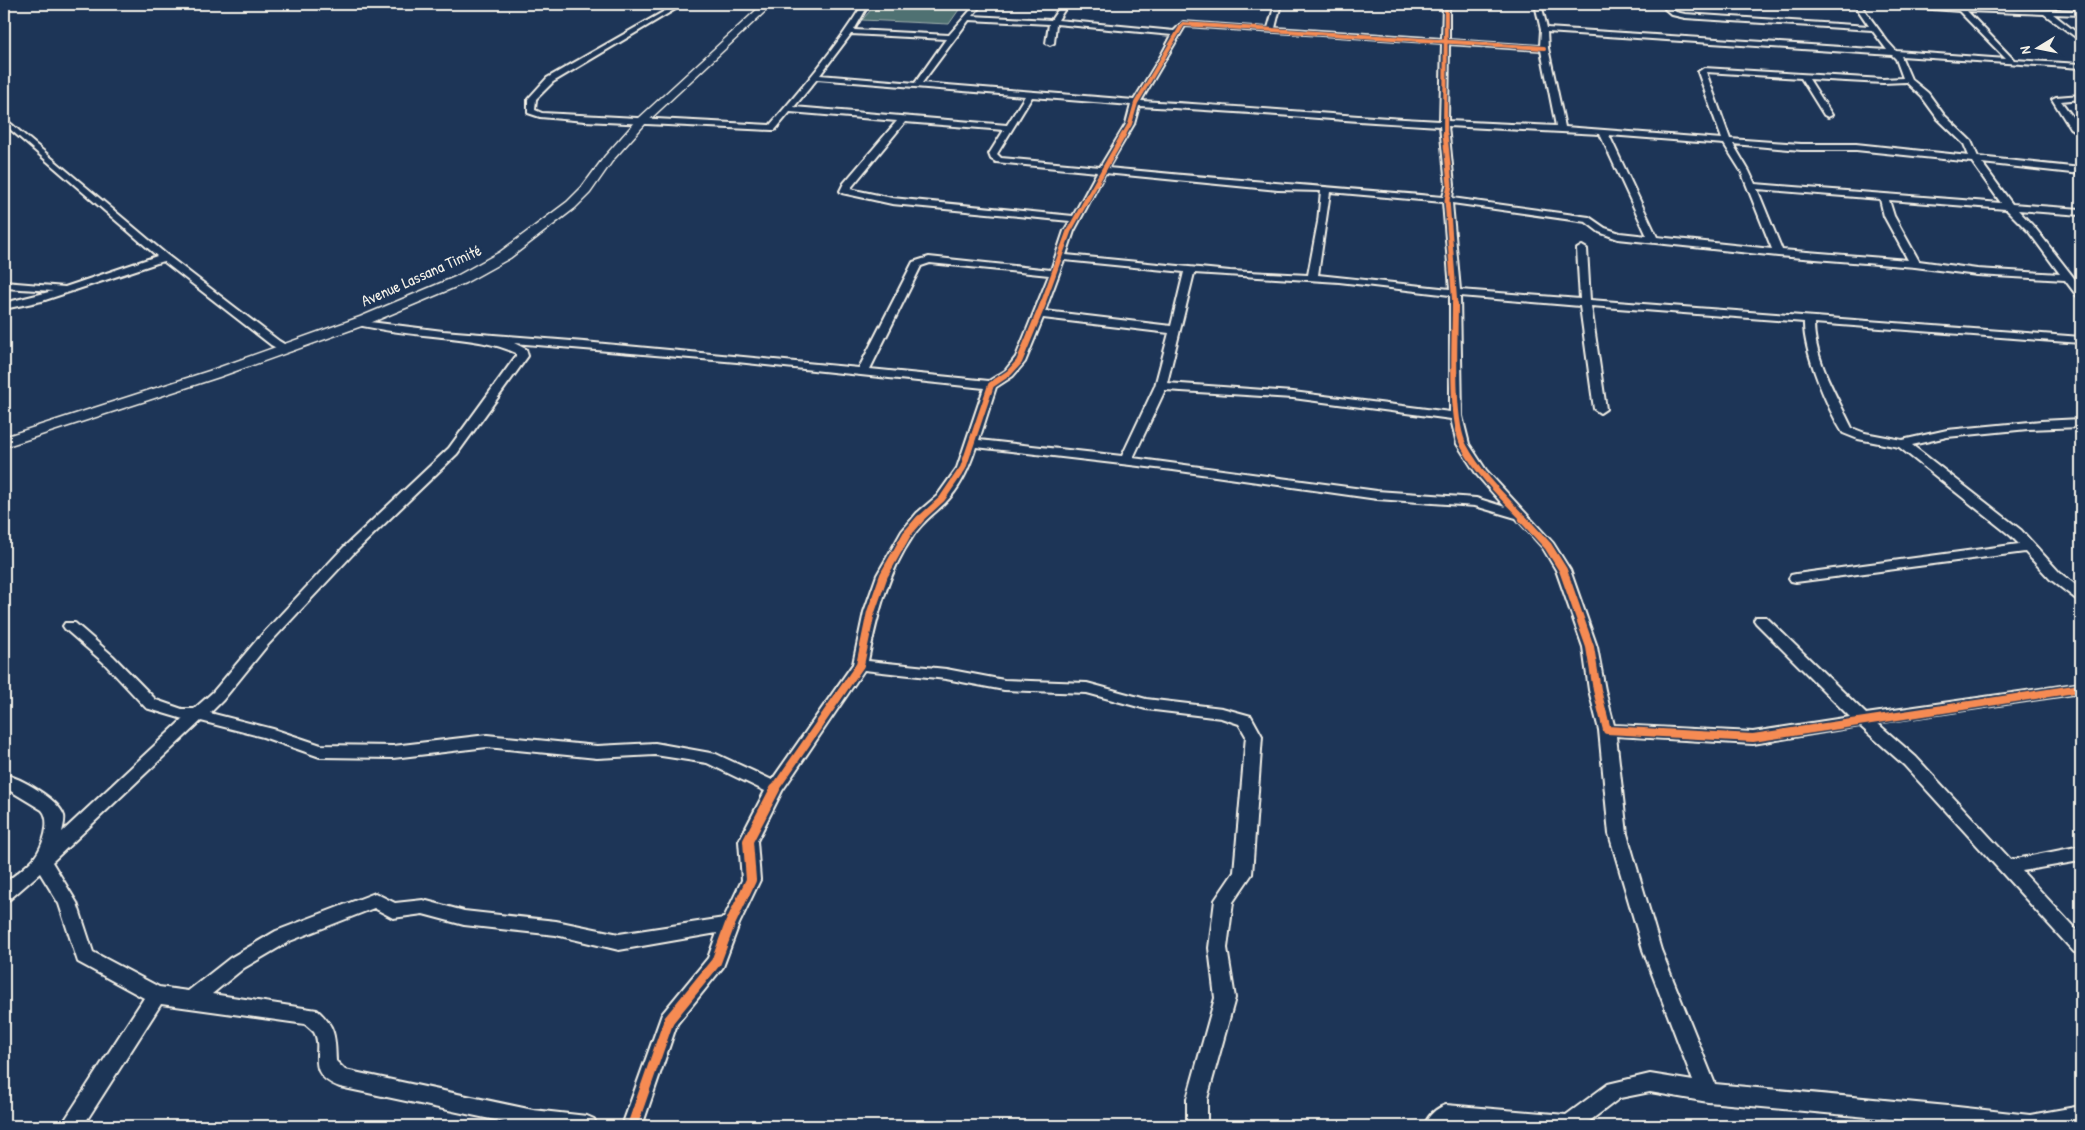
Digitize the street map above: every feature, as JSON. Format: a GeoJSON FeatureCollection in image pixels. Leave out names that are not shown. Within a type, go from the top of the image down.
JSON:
{"type":"FeatureCollection","features":[{"type":"Feature","properties":{"kind":"street"},"geometry":{"type":"LineString","coordinates":[[681,4],[631,31],[550,80],[532,99],[530,108],[534,114],[584,119],[772,128],[786,109],[815,77],[849,32],[866,4]]}},
{"type":"Feature","properties":{"kind":"street","name":"Avenue Lassana Timité"},"geometry":{"type":"LineString","coordinates":[[4,442],[214,374],[358,322],[460,280],[505,255],[554,219],[586,190],[609,158],[642,121],[768,4]]}},
{"type":"Feature","properties":{"kind":"street"},"geometry":{"type":"LineString","coordinates":[[916,85],[951,37],[979,4]]}},
{"type":"Feature","properties":{"kind":"street"},"geometry":{"type":"LineString","coordinates":[[1042,4],[1064,5]]}},
{"type":"Feature","properties":{"kind":"street"},"geometry":{"type":"LineString","coordinates":[[1271,30],[1278,4]]}},
{"type":"Feature","properties":{"kind":"street"},"geometry":{"type":"LineString","coordinates":[[1446,4],[1444,125],[1450,185],[1447,200],[1455,293],[1456,416],[1464,444],[1481,472],[1548,546],[1563,570],[1573,595],[1590,647],[1597,690],[1607,730],[1618,834],[1652,950],[1708,1093]]}},
{"type":"Feature","properties":{"kind":"street"},"geometry":{"type":"LineString","coordinates":[[1538,4],[1544,30],[1544,48],[1561,129]]}},
{"type":"Feature","properties":{"kind":"street"},"geometry":{"type":"LineString","coordinates":[[1668,4],[1668,9],[1678,15],[1873,28]]}},
{"type":"Feature","properties":{"kind":"street"},"geometry":{"type":"LineString","coordinates":[[1857,4],[1884,43],[1896,54],[1908,80],[1925,95],[1941,117],[1968,143],[1970,152],[2009,207],[2032,230],[2081,294]]}},
{"type":"Feature","properties":{"kind":"street"},"geometry":{"type":"LineString","coordinates":[[1892,4],[1961,9],[2081,13]]}},
{"type":"Feature","properties":{"kind":"street"},"geometry":{"type":"LineString","coordinates":[[1050,43],[1053,22],[1064,5]]}},
{"type":"Feature","properties":{"kind":"street"},"geometry":{"type":"LineString","coordinates":[[1961,9],[1990,36],[2012,62]]}},
{"type":"Feature","properties":{"kind":"street"},"geometry":{"type":"LineString","coordinates":[[2045,12],[2081,39]]}},
{"type":"Feature","properties":{"kind":"street"},"geometry":{"type":"LineString","coordinates":[[966,18],[1053,22],[1176,33]]}},
{"type":"Feature","properties":{"kind":"street"},"geometry":{"type":"LineString","coordinates":[[358,322],[404,330],[485,339],[582,345],[991,385],[1005,377],[1015,368],[1022,357],[1076,219],[1102,169],[1130,124],[1136,103],[1183,24],[1544,48]]}},
{"type":"Feature","properties":{"kind":"street"},"geometry":{"type":"LineString","coordinates":[[1544,30],[1851,49],[1942,58],[2081,66]]}},
{"type":"Feature","properties":{"kind":"street"},"geometry":{"type":"LineString","coordinates":[[849,32],[951,37]]}},
{"type":"Feature","properties":{"kind":"street"},"geometry":{"type":"LineString","coordinates":[[1778,252],[1739,159],[1727,142],[1702,72],[1704,70],[1883,81],[1908,80]]}},
{"type":"Feature","properties":{"kind":"street"},"geometry":{"type":"LineString","coordinates":[[1804,76],[1828,115]]}},
{"type":"Feature","properties":{"kind":"street"},"geometry":{"type":"LineString","coordinates":[[815,77],[1444,125],[1561,129],[1801,147],[1856,147],[2081,171]]}},
{"type":"Feature","properties":{"kind":"street"},"geometry":{"type":"LineString","coordinates":[[1030,94],[993,154],[994,158],[1278,187],[1326,189],[1447,200],[1590,220],[1602,230],[1618,236],[1915,264],[1977,272],[2068,277]]}},
{"type":"Feature","properties":{"kind":"street"},"geometry":{"type":"LineString","coordinates":[[2081,97],[2056,99],[2066,112],[2071,126],[2081,133]]}},
{"type":"Feature","properties":{"kind":"street"},"geometry":{"type":"LineString","coordinates":[[786,109],[1009,128]]}},
{"type":"Feature","properties":{"kind":"street"},"geometry":{"type":"LineString","coordinates":[[903,119],[847,185],[845,192],[892,201],[1076,219]]}},
{"type":"Feature","properties":{"kind":"street"},"geometry":{"type":"LineString","coordinates":[[4,120],[164,258],[275,343],[286,348]]}},
{"type":"Feature","properties":{"kind":"street"},"geometry":{"type":"LineString","coordinates":[[1603,132],[1653,238]]}},
{"type":"Feature","properties":{"kind":"street"},"geometry":{"type":"LineString","coordinates":[[1751,186],[2081,212]]}},
{"type":"Feature","properties":{"kind":"street"},"geometry":{"type":"LineString","coordinates":[[1312,278],[1318,237],[1326,210],[1326,189]]}},
{"type":"Feature","properties":{"kind":"street"},"geometry":{"type":"LineString","coordinates":[[1884,197],[1889,216],[1915,264]]}},
{"type":"Feature","properties":{"kind":"street"},"geometry":{"type":"LineString","coordinates":[[1582,249],[1585,302],[1600,409]]}},
{"type":"Feature","properties":{"kind":"street"},"geometry":{"type":"LineString","coordinates":[[1061,257],[1190,270],[1368,282],[1455,293],[2081,340]]}},
{"type":"Feature","properties":{"kind":"street"},"geometry":{"type":"LineString","coordinates":[[4,306],[38,299],[164,258]]}},
{"type":"Feature","properties":{"kind":"street"},"geometry":{"type":"LineString","coordinates":[[863,371],[917,264],[922,261],[929,260],[1055,273]]}},
{"type":"Feature","properties":{"kind":"street"},"geometry":{"type":"LineString","coordinates":[[1126,460],[1161,386],[1190,270]]}},
{"type":"Feature","properties":{"kind":"street"},"geometry":{"type":"LineString","coordinates":[[4,285],[72,288]]}},
{"type":"Feature","properties":{"kind":"street"},"geometry":{"type":"LineString","coordinates":[[1040,314],[1174,330]]}},
{"type":"Feature","properties":{"kind":"street"},"geometry":{"type":"LineString","coordinates":[[1809,320],[1807,331],[1811,348],[1847,430],[1862,436],[1903,444],[2016,533],[2055,576],[2081,596]]}},
{"type":"Feature","properties":{"kind":"street"},"geometry":{"type":"LineString","coordinates":[[4,894],[199,715],[218,696],[261,644],[348,551],[453,450],[522,356],[522,351],[517,348],[485,339]]}},
{"type":"Feature","properties":{"kind":"street"},"geometry":{"type":"LineString","coordinates":[[632,1126],[669,1020],[716,962],[730,924],[751,880],[748,840],[774,788],[860,665],[872,612],[884,575],[907,534],[922,516],[942,499],[963,468],[991,385]]}},
{"type":"Feature","properties":{"kind":"street"},"geometry":{"type":"LineString","coordinates":[[1161,386],[1293,395],[1456,416]]}},
{"type":"Feature","properties":{"kind":"street"},"geometry":{"type":"LineString","coordinates":[[1903,444],[1915,439],[1941,434],[2042,424],[2081,423]]}},
{"type":"Feature","properties":{"kind":"street"},"geometry":{"type":"LineString","coordinates":[[973,443],[1126,460],[1368,494],[1476,502],[1522,516]]}},
{"type":"Feature","properties":{"kind":"street"},"geometry":{"type":"LineString","coordinates":[[1796,578],[2029,547]]}},
{"type":"Feature","properties":{"kind":"street"},"geometry":{"type":"LineString","coordinates":[[1761,620],[1863,720],[1910,761],[2081,947]]}},
{"type":"Feature","properties":{"kind":"street"},"geometry":{"type":"LineString","coordinates":[[70,626],[108,659],[151,704],[181,714],[199,715],[267,733],[320,751],[393,752],[487,741],[596,752],[655,749],[710,758],[774,788]]}},
{"type":"Feature","properties":{"kind":"street"},"geometry":{"type":"LineString","coordinates":[[860,665],[946,674],[1004,685],[1087,688],[1146,704],[1215,712],[1245,720],[1254,736],[1243,874],[1224,900],[1218,948],[1225,998],[1197,1099],[1197,1126]]}},
{"type":"Feature","properties":{"kind":"street"},"geometry":{"type":"LineString","coordinates":[[1607,730],[1753,738],[2081,688]]}},
{"type":"Feature","properties":{"kind":"street"},"geometry":{"type":"LineString","coordinates":[[4,780],[51,808],[55,814],[54,829],[42,861]]}},
{"type":"Feature","properties":{"kind":"street"},"geometry":{"type":"LineString","coordinates":[[2009,867],[2081,854]]}},
{"type":"Feature","properties":{"kind":"street"},"geometry":{"type":"LineString","coordinates":[[42,861],[68,903],[85,957],[156,995],[310,1016],[321,1026],[327,1042],[326,1065],[330,1072],[340,1078],[533,1119],[587,1126]]}},
{"type":"Feature","properties":{"kind":"street"},"geometry":{"type":"LineString","coordinates":[[192,999],[237,963],[283,936],[375,900],[393,911],[424,907],[464,918],[556,928],[620,942],[730,924]]}},
{"type":"Feature","properties":{"kind":"street"},"geometry":{"type":"LineString","coordinates":[[71,1126],[156,995]]}},
{"type":"Feature","properties":{"kind":"street"},"geometry":{"type":"LineString","coordinates":[[1434,1126],[1446,1114],[1569,1125],[1615,1090],[1650,1083],[1708,1093],[2036,1125],[2081,1115]]}},
{"type":"Feature","properties":{"kind":"green space"},"geometry":{"type":"Polygon","coordinates":[[[876,4],[963,4],[949,24],[862,20],[876,4]]]}},
{"type":"Feature","properties":{"kind":"cycle path"},"geometry":{"type":"LineString","coordinates":[[1446,4],[1444,125],[1450,185],[1447,200],[1455,293],[1456,416],[1463,444],[1481,472],[1548,546],[1563,570],[1590,647],[1597,690],[1607,730],[1753,738],[2081,688]]}},
{"type":"Feature","properties":{"kind":"cycle path"},"geometry":{"type":"LineString","coordinates":[[632,1126],[669,1020],[716,962],[730,924],[751,880],[748,841],[775,788],[860,665],[871,612],[884,575],[907,534],[922,516],[942,499],[963,468],[991,385],[1009,373],[1022,357],[1055,273],[1069,231],[1130,124],[1136,103],[1183,24],[1544,48]]}}]}
